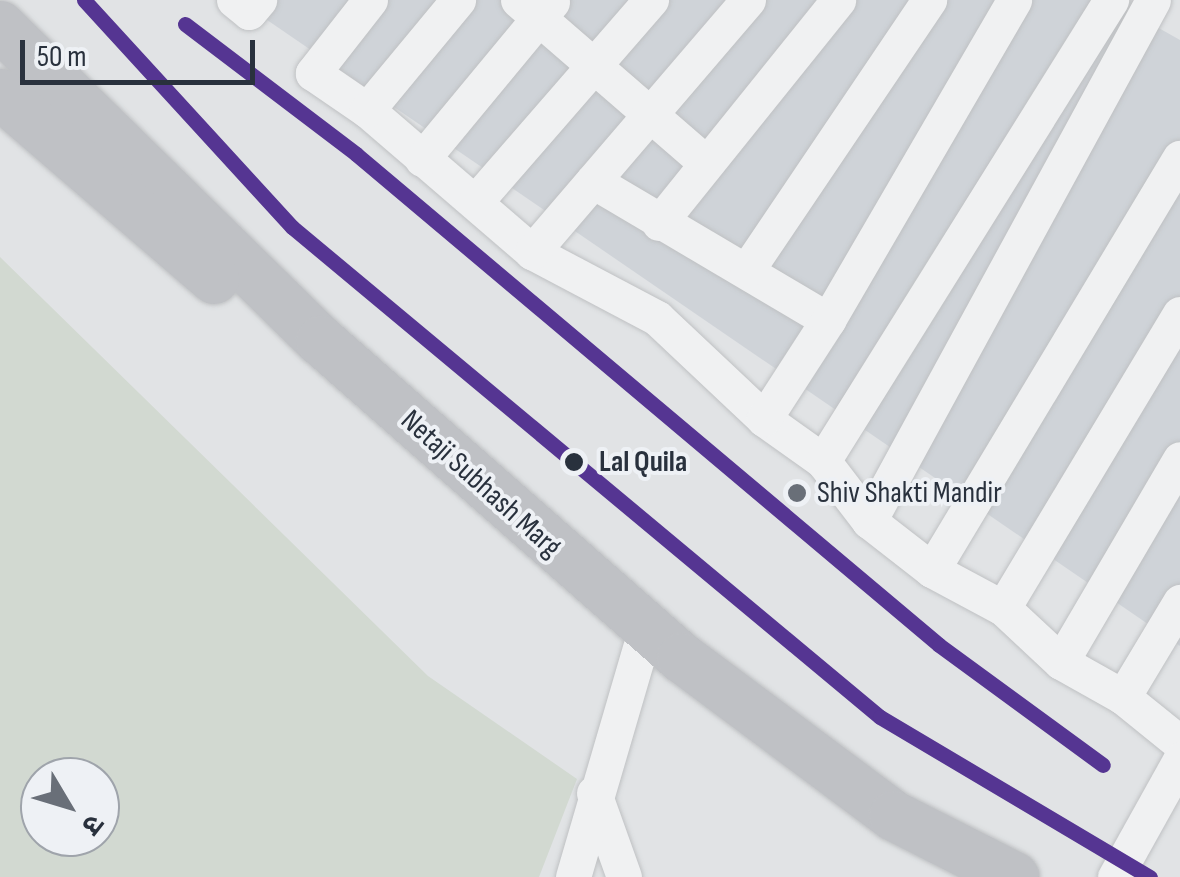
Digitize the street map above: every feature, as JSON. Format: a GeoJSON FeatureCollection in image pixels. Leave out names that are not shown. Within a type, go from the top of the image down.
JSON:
{"type":"FeatureCollection","features":[{"type":"Feature","properties":{"kind":"main road","name":"Netaji Subhash Marg"},"geometry":{"type":"LineString","coordinates":[[0,26],[320,341],[682,658],[894,816],[1014,877]]}},
{"type":"Feature","properties":{"kind":"main road","name":"Netaji Subhash Marg"},"geometry":{"type":"LineString","coordinates":[[0,94],[640,648],[892,838],[962,877]]}},
{"type":"Feature","properties":{"kind":"street"},"geometry":{"type":"LineString","coordinates":[[370,0],[313,73],[368,110],[532,252],[658,318],[764,419],[824,461],[869,521],[932,570],[1003,608],[1060,662],[1123,697],[1180,743]]}},
{"type":"Feature","properties":{"kind":"street"},"geometry":{"type":"LineString","coordinates":[[368,110],[458,0]]}},
{"type":"Feature","properties":{"kind":"street"},"geometry":{"type":"LineString","coordinates":[[476,202],[650,0]]}},
{"type":"Feature","properties":{"kind":"street"},"geometry":{"type":"LineString","coordinates":[[532,252],[748,0]]}},
{"type":"Feature","properties":{"kind":"street"},"geometry":{"type":"LineString","coordinates":[[659,224],[838,0]]}},
{"type":"Feature","properties":{"kind":"street"},"geometry":{"type":"LineString","coordinates":[[748,270],[929,0]]}},
{"type":"Feature","properties":{"kind":"street"},"geometry":{"type":"LineString","coordinates":[[764,419],[828,320],[1014,0]]}},
{"type":"Feature","properties":{"kind":"street"},"geometry":{"type":"LineString","coordinates":[[824,461],[1111,0]]}},
{"type":"Feature","properties":{"kind":"street"},"geometry":{"type":"LineString","coordinates":[[869,521],[1156,0],[1180,12]]}},
{"type":"Feature","properties":{"kind":"street"},"geometry":{"type":"LineString","coordinates":[[422,160],[536,6],[593,68],[706,162]]}},
{"type":"Feature","properties":{"kind":"street"},"geometry":{"type":"LineString","coordinates":[[932,570],[1180,158]]}},
{"type":"Feature","properties":{"kind":"street"},"geometry":{"type":"LineString","coordinates":[[593,181],[659,224],[748,270],[828,320]]}},
{"type":"Feature","properties":{"kind":"street"},"geometry":{"type":"LineString","coordinates":[[1003,608],[1180,314]]}},
{"type":"Feature","properties":{"kind":"street"},"geometry":{"type":"LineString","coordinates":[[1060,662],[1180,459]]}},
{"type":"Feature","properties":{"kind":"street"},"geometry":{"type":"LineString","coordinates":[[1123,697],[1180,602]]}},
{"type":"Feature","properties":{"kind":"street"},"geometry":{"type":"LineString","coordinates":[[573,877],[594,794],[640,648]]}},
{"type":"Feature","properties":{"kind":"street"},"geometry":{"type":"LineString","coordinates":[[1115,877],[1180,760]]}},
{"type":"Feature","properties":{"kind":"street"},"geometry":{"type":"LineString","coordinates":[[594,794],[624,877]]}},
{"type":"Feature","properties":{"kind":"shaded area"},"geometry":{"type":"Polygon","coordinates":[[[238,0],[1109,0],[1180,40],[1180,646],[238,0]]]}},
{"type":"Feature","properties":{"kind":"shaded area"},"geometry":{"type":"Polygon","coordinates":[[[0,257],[428,676],[577,779],[539,877],[0,877],[0,257]]]}},
{"type":"Feature","properties":{"kind":"transit line"},"geometry":{"type":"LineString","coordinates":[[84,0],[292,227],[880,717],[1150,877]]}},
{"type":"Feature","properties":{"kind":"transit line"},"geometry":{"type":"LineString","coordinates":[[185,24],[356,154],[939,645],[1103,765]]}},
{"type":"Feature","properties":{"kind":"place","name":"Lal Quila"},"geometry":{"type":"Point","coordinates":[574,462]}},
{"type":"Feature","properties":{"kind":"place","name":"Shiv Shakti Mandir"},"geometry":{"type":"Point","coordinates":[797,493]}}]}
